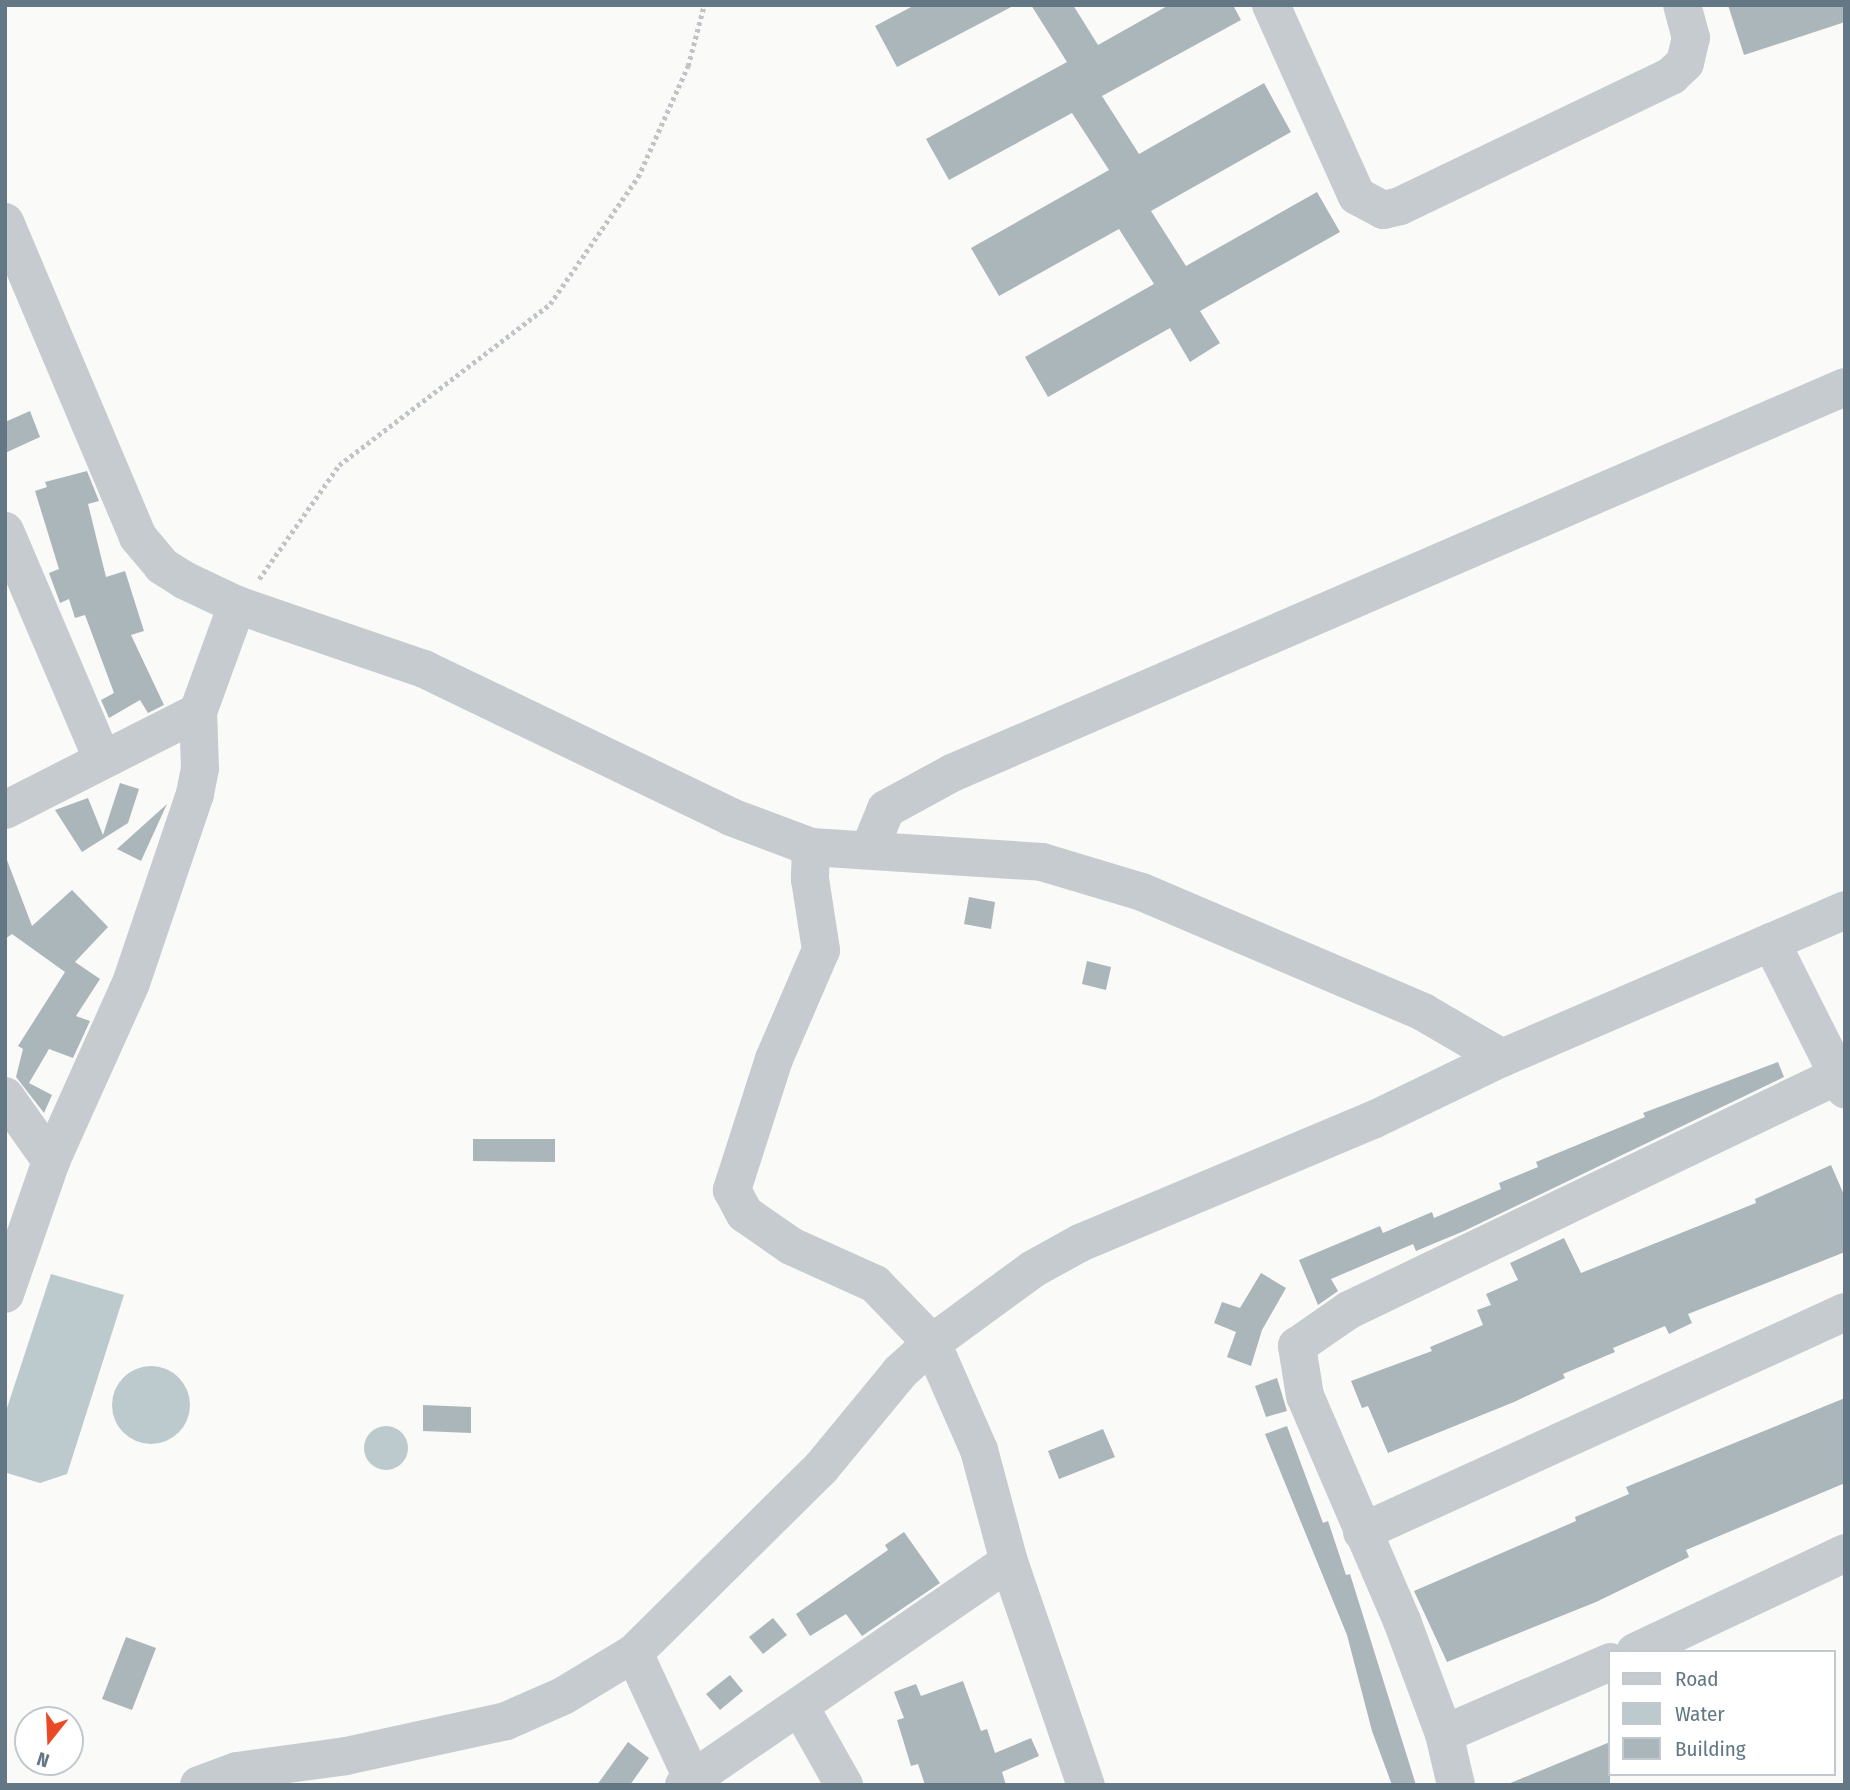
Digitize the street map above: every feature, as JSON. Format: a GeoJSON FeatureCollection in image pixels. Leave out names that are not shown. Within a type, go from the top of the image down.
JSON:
{"type":"FeatureCollection","features":[{"type":"Feature","properties":{"kind":"street"},"geometry":{"type":"LineString","coordinates":[[1271,5],[1357,196],[1382,210],[1400,206],[1671,76],[1685,63],[1691,38],[1682,5]]}},
{"type":"Feature","properties":{"kind":"street"},"geometry":{"type":"LineString","coordinates":[[5,222],[138,537],[162,566],[237,605],[424,669],[731,817],[811,847],[870,848],[1042,862],[1142,892],[1423,1012],[1502,1058]]}},
{"type":"Feature","properties":{"kind":"street"},"geometry":{"type":"LineString","coordinates":[[870,848],[886,809],[951,773],[1845,387]]}},
{"type":"Feature","properties":{"kind":"street"},"geometry":{"type":"LineString","coordinates":[[5,531],[102,758]]}},
{"type":"Feature","properties":{"kind":"street"},"geometry":{"type":"LineString","coordinates":[[5,1294],[51,1161],[131,983],[195,793],[200,768],[198,712],[237,605]]}},
{"type":"Feature","properties":{"kind":"street"},"geometry":{"type":"LineString","coordinates":[[5,810],[102,758],[198,712]]}},
{"type":"Feature","properties":{"kind":"street"},"geometry":{"type":"LineString","coordinates":[[811,847],[810,879],[821,950],[774,1059],[732,1190],[745,1214],[791,1246],[875,1284],[932,1343],[979,1450],[1009,1562],[1086,1785]]}},
{"type":"Feature","properties":{"kind":"street"},"geometry":{"type":"LineString","coordinates":[[199,1785],[237,1771],[346,1756],[506,1721],[563,1696],[634,1653],[821,1468],[900,1372],[932,1343],[1033,1269],[1080,1243],[1373,1120],[1502,1058],[1845,910]]}},
{"type":"Feature","properties":{"kind":"street"},"geometry":{"type":"LineString","coordinates":[[1457,1785],[1444,1734],[1305,1396],[1297,1346],[1349,1310],[1842,1077],[1771,942]]}},
{"type":"Feature","properties":{"kind":"street"},"geometry":{"type":"LineString","coordinates":[[5,1096],[51,1161]]}},
{"type":"Feature","properties":{"kind":"street"},"geometry":{"type":"LineString","coordinates":[[1362,1532],[1845,1312]]}},
{"type":"Feature","properties":{"kind":"street"},"geometry":{"type":"LineString","coordinates":[[1639,1650],[1845,1553]]}},
{"type":"Feature","properties":{"kind":"street"},"geometry":{"type":"LineString","coordinates":[[634,1653],[688,1781],[800,1707],[858,1662],[1009,1562]]}},
{"type":"Feature","properties":{"kind":"street"},"geometry":{"type":"LineString","coordinates":[[1444,1734],[1608,1663]]}},
{"type":"Feature","properties":{"kind":"street"},"geometry":{"type":"LineString","coordinates":[[800,1707],[844,1785]]}},
{"type":"Feature","properties":{"kind":"path"},"geometry":{"type":"LineString","coordinates":[[237,605],[278,558],[339,465],[550,304],[638,177],[688,66],[704,5]]}},
{"type":"Feature","properties":{"kind":"water"},"geometry":{"type":"Polygon","coordinates":[[[51,1274],[124,1295],[67,1474],[40,1483],[7,1473],[5,1414],[51,1274]]]}},
{"type":"Feature","properties":{"kind":"water"},"geometry":{"type":"Polygon","coordinates":[[[151,1366],[166,1369],[179,1377],[187,1390],[190,1405],[187,1420],[179,1433],[166,1441],[151,1444],[136,1441],[123,1433],[115,1420],[112,1405],[115,1390],[123,1377],[136,1369],[151,1366]]]}},
{"type":"Feature","properties":{"kind":"water"},"geometry":{"type":"Polygon","coordinates":[[[386,1426],[401,1433],[408,1448],[401,1463],[386,1470],[371,1463],[364,1448],[371,1433],[386,1426]]]}},
{"type":"Feature","properties":{"kind":"building"},"geometry":{"type":"Polygon","coordinates":[[[915,5],[1015,5],[897,67],[875,26],[915,5]]]}},
{"type":"Feature","properties":{"kind":"building"},"geometry":{"type":"Polygon","coordinates":[[[1031,5],[1073,5],[1098,45],[1169,5],[1233,5],[1241,20],[1102,96],[1139,154],[1264,83],[1291,132],[1151,211],[1186,266],[1317,192],[1340,232],[1200,311],[1220,343],[1190,362],[1170,328],[1048,397],[1025,357],[1154,284],[1119,229],[999,296],[971,248],[1109,170],[1072,113],[949,180],[926,139],[1067,62],[1031,5]]]}},
{"type":"Feature","properties":{"kind":"building"},"geometry":{"type":"Polygon","coordinates":[[[1728,5],[1845,5],[1845,22],[1744,55],[1728,5]]]}},
{"type":"Feature","properties":{"kind":"building"},"geometry":{"type":"Polygon","coordinates":[[[30,411],[40,437],[5,453],[5,422],[30,411]]]}},
{"type":"Feature","properties":{"kind":"building"},"geometry":{"type":"Polygon","coordinates":[[[87,471],[99,501],[88,504],[106,577],[125,571],[144,631],[131,635],[164,705],[148,713],[140,700],[109,718],[101,700],[114,693],[85,615],[75,618],[69,599],[60,603],[49,573],[59,569],[35,491],[47,487],[45,482],[87,471]]]}},
{"type":"Feature","properties":{"kind":"building"},"geometry":{"type":"Polygon","coordinates":[[[120,783],[139,789],[128,823],[82,852],[55,810],[88,798],[103,835],[120,783]]]}},
{"type":"Feature","properties":{"kind":"building"},"geometry":{"type":"Polygon","coordinates":[[[167,804],[141,861],[117,849],[167,804]]]}},
{"type":"Feature","properties":{"kind":"building"},"geometry":{"type":"Polygon","coordinates":[[[7,860],[32,926],[72,890],[108,927],[75,962],[100,979],[76,1016],[90,1021],[73,1058],[49,1049],[29,1083],[52,1095],[44,1113],[16,1077],[23,1049],[18,1046],[65,972],[12,934],[5,939],[7,860]]]}},
{"type":"Feature","properties":{"kind":"building"},"geometry":{"type":"Polygon","coordinates":[[[969,897],[995,902],[991,929],[964,924],[969,897]]]}},
{"type":"Feature","properties":{"kind":"building"},"geometry":{"type":"Polygon","coordinates":[[[1087,961],[1111,967],[1106,990],[1082,984],[1087,961]]]}},
{"type":"Feature","properties":{"kind":"building"},"geometry":{"type":"Polygon","coordinates":[[[1778,1062],[1784,1077],[1464,1231],[1416,1251],[1413,1244],[1331,1279],[1338,1291],[1318,1305],[1299,1260],[1380,1226],[1383,1233],[1432,1212],[1434,1218],[1501,1189],[1499,1183],[1538,1167],[1536,1162],[1645,1117],[1643,1113],[1778,1062]]]}},
{"type":"Feature","properties":{"kind":"building"},"geometry":{"type":"Polygon","coordinates":[[[473,1139],[555,1139],[555,1162],[473,1161],[473,1139]]]}},
{"type":"Feature","properties":{"kind":"building"},"geometry":{"type":"Polygon","coordinates":[[[1831,1165],[1845,1197],[1845,1252],[1688,1314],[1692,1323],[1669,1334],[1665,1326],[1613,1348],[1615,1352],[1563,1374],[1565,1378],[1514,1402],[1388,1453],[1368,1406],[1362,1408],[1351,1381],[1432,1351],[1430,1347],[1483,1325],[1477,1310],[1491,1305],[1486,1294],[1518,1280],[1510,1263],[1564,1238],[1581,1273],[1756,1203],[1755,1199],[1831,1165]]]}},
{"type":"Feature","properties":{"kind":"building"},"geometry":{"type":"Polygon","coordinates":[[[1261,1273],[1286,1288],[1262,1330],[1251,1366],[1227,1357],[1236,1332],[1214,1323],[1222,1302],[1240,1308],[1261,1273]]]}},
{"type":"Feature","properties":{"kind":"building"},"geometry":{"type":"Polygon","coordinates":[[[1277,1378],[1287,1411],[1266,1417],[1255,1386],[1277,1378]]]}},
{"type":"Feature","properties":{"kind":"building"},"geometry":{"type":"Polygon","coordinates":[[[1845,1398],[1845,1483],[1686,1550],[1689,1557],[1596,1602],[1447,1662],[1414,1591],[1576,1521],[1575,1517],[1629,1494],[1626,1487],[1845,1398]]]}},
{"type":"Feature","properties":{"kind":"building"},"geometry":{"type":"Polygon","coordinates":[[[423,1405],[471,1407],[471,1433],[423,1431],[423,1405]]]}},
{"type":"Feature","properties":{"kind":"building"},"geometry":{"type":"Polygon","coordinates":[[[1287,1426],[1323,1523],[1328,1521],[1346,1575],[1350,1574],[1416,1785],[1392,1785],[1372,1731],[1347,1635],[1265,1434],[1287,1426]]]}},
{"type":"Feature","properties":{"kind":"building"},"geometry":{"type":"Polygon","coordinates":[[[1103,1429],[1115,1457],[1059,1479],[1048,1451],[1103,1429]]]}},
{"type":"Feature","properties":{"kind":"building"},"geometry":{"type":"Polygon","coordinates":[[[904,1532],[940,1583],[862,1636],[846,1614],[810,1636],[796,1614],[888,1550],[885,1545],[904,1532]]]}},
{"type":"Feature","properties":{"kind":"building"},"geometry":{"type":"Polygon","coordinates":[[[773,1618],[787,1635],[763,1654],[749,1637],[773,1618]]]}},
{"type":"Feature","properties":{"kind":"building"},"geometry":{"type":"Polygon","coordinates":[[[126,1637],[156,1648],[132,1710],[102,1699],[126,1637]]]}},
{"type":"Feature","properties":{"kind":"building"},"geometry":{"type":"Polygon","coordinates":[[[730,1675],[743,1691],[720,1710],[706,1694],[730,1675]]]}},
{"type":"Feature","properties":{"kind":"building"},"geometry":{"type":"Polygon","coordinates":[[[963,1681],[981,1731],[987,1729],[995,1753],[1031,1738],[1039,1756],[1002,1772],[1006,1785],[925,1785],[918,1764],[911,1766],[897,1720],[904,1718],[894,1692],[916,1684],[921,1696],[963,1681]]]}},
{"type":"Feature","properties":{"kind":"building"},"geometry":{"type":"Polygon","coordinates":[[[628,1742],[649,1758],[630,1785],[597,1785],[628,1742]]]}},
{"type":"Feature","properties":{"kind":"building"},"geometry":{"type":"Polygon","coordinates":[[[1608,1743],[1610,1785],[1508,1784],[1608,1743]]]}}]}
